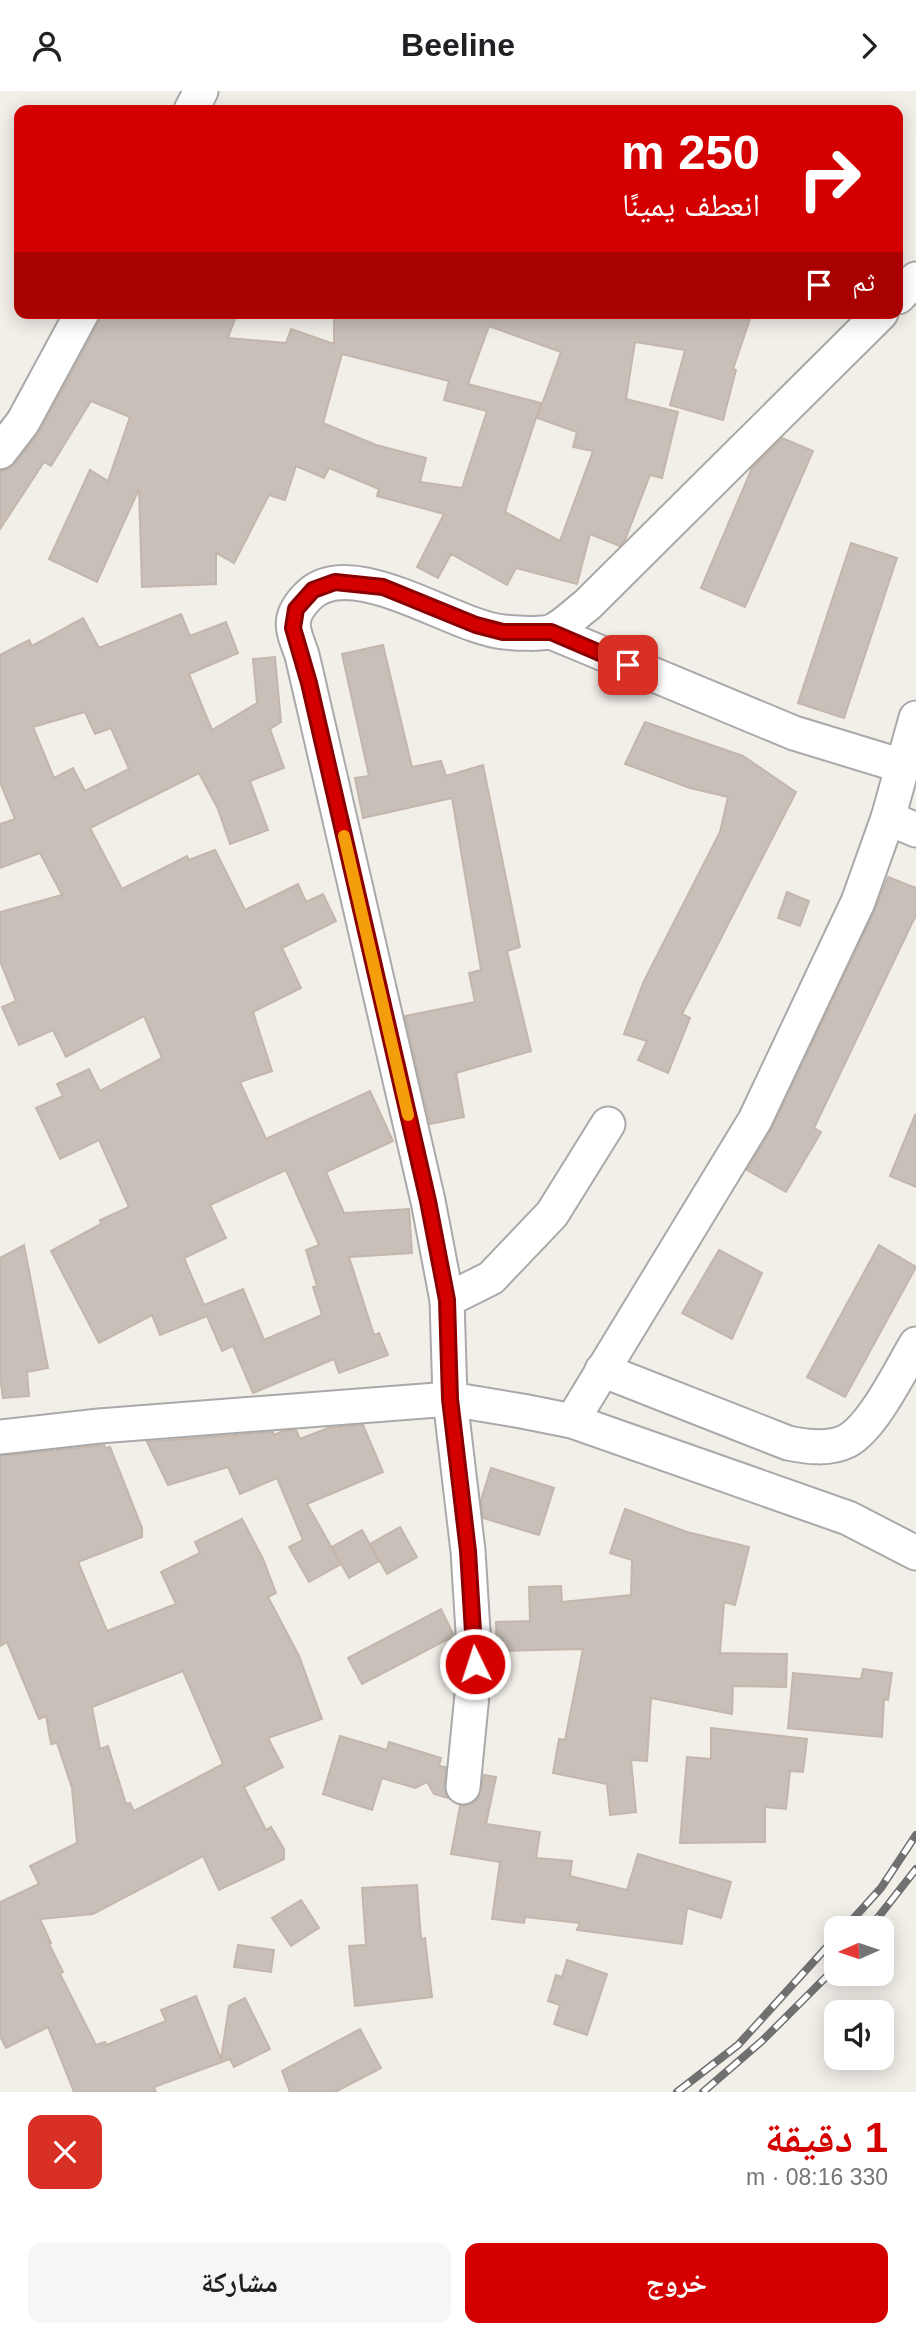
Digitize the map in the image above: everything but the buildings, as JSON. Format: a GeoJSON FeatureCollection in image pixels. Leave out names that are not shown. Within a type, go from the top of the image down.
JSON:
{"type":"FeatureCollection","features":[{"type":"Feature","properties":{"kind":"street"},"geometry":{"type":"LineString","coordinates":[[903,292],[916,279]]}},
{"type":"Feature","properties":{"kind":"street"},"geometry":{"type":"LineString","coordinates":[[0,452],[23,422],[79,319]]}},
{"type":"Feature","properties":{"kind":"street"},"geometry":{"type":"LineString","coordinates":[[551,632],[587,605],[875,319]]}},
{"type":"Feature","properties":{"kind":"street"},"geometry":{"type":"LineString","coordinates":[[463,1787],[475,1664],[468,1551],[450,1399],[447,1300],[428,1201],[312,696],[293,628],[296,609],[313,590],[335,582],[383,587],[476,625],[503,632],[551,632],[794,733],[902,766]]}},
{"type":"Feature","properties":{"kind":"street"},"geometry":{"type":"LineString","coordinates":[[572,1421],[755,1120],[858,902],[902,824],[902,766],[916,718]]}},
{"type":"Feature","properties":{"kind":"street"},"geometry":{"type":"LineString","coordinates":[[447,1300],[491,1278],[552,1214],[608,1124]]}},
{"type":"Feature","properties":{"kind":"street"},"geometry":{"type":"LineString","coordinates":[[602,1370],[788,1443],[808,1447],[825,1446],[846,1441],[866,1426],[916,1344]]}},
{"type":"Feature","properties":{"kind":"street"},"geometry":{"type":"LineString","coordinates":[[0,1437],[113,1425],[450,1399],[572,1421],[848,1518],[916,1553]]}},
{"type":"Feature","properties":{"kind":"railway"},"geometry":{"type":"LineString","coordinates":[[856,1916],[881,1888],[916,1835]]}},
{"type":"Feature","properties":{"kind":"railway"},"geometry":{"type":"LineString","coordinates":[[879,1916],[916,1869]]}},
{"type":"Feature","properties":{"kind":"railway"},"geometry":{"type":"LineString","coordinates":[[677,2092],[738,2045],[824,1950]]}},
{"type":"Feature","properties":{"kind":"railway"},"geometry":{"type":"LineString","coordinates":[[703,2092],[763,2040],[824,1979]]}},
{"type":"Feature","properties":{"kind":"slow traffic"},"geometry":{"type":"LineString","coordinates":[[344,836],[408,1115]]}},
{"type":"Feature","properties":{"kind":"route"},"geometry":{"type":"LineString","coordinates":[[475,1664],[468,1551],[450,1399],[447,1300],[428,1201],[309,683],[293,628],[296,609],[313,590],[335,582],[383,587],[476,625],[503,632],[551,632],[628,665]]}}]}
